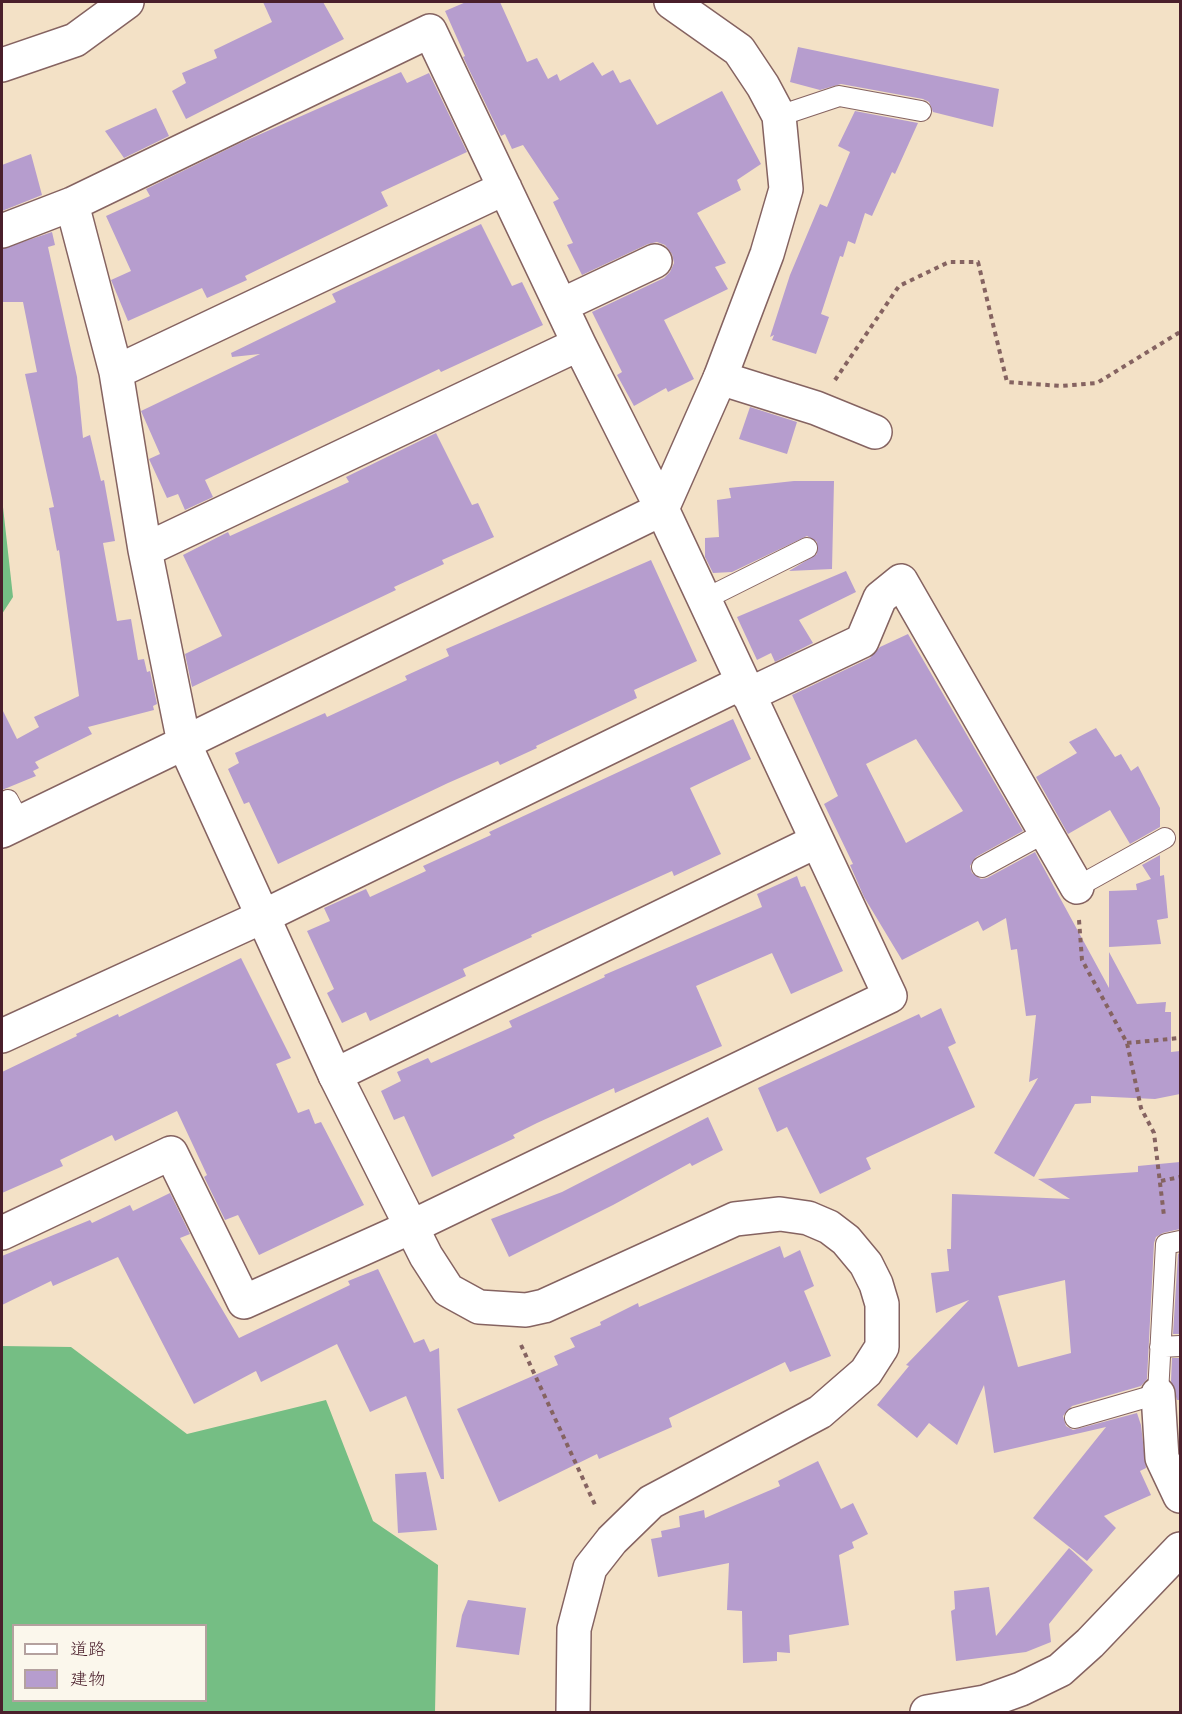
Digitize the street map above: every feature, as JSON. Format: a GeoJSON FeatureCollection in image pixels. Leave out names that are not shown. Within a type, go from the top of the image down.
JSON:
{"type":"FeatureCollection","features":[{"type":"Feature","properties":{"kind":"street"},"geometry":{"type":"LineString","coordinates":[[2,65],[75,40],[127,2]]}},
{"type":"Feature","properties":{"kind":"street"},"geometry":{"type":"LineString","coordinates":[[9,817],[184,742],[662,509],[720,378],[767,254],[786,189],[779,116],[763,86],[740,50],[671,2]]}},
{"type":"Feature","properties":{"kind":"street"},"geometry":{"type":"LineString","coordinates":[[2,231],[72,204],[430,31],[579,344],[662,509],[890,996],[411,1227],[244,1302],[171,1153],[2,1233]]}},
{"type":"Feature","properties":{"kind":"street"},"geometry":{"type":"LineString","coordinates":[[116,372],[506,188]]}},
{"type":"Feature","properties":{"kind":"street"},"geometry":{"type":"LineString","coordinates":[[72,204],[116,372],[146,550],[184,742],[336,1075],[411,1227],[448,1290],[479,1307],[505,1311],[544,1306],[735,1220],[758,1215],[780,1214],[808,1218],[829,1227],[846,1240],[866,1264],[882,1304],[882,1347],[866,1372],[820,1412],[651,1502],[612,1540],[590,1568],[574,1629],[573,1713]]}},
{"type":"Feature","properties":{"kind":"street"},"geometry":{"type":"LineString","coordinates":[[562,305],[655,261]]}},
{"type":"Feature","properties":{"kind":"street"},"geometry":{"type":"LineString","coordinates":[[146,550],[579,344]]}},
{"type":"Feature","properties":{"kind":"street"},"geometry":{"type":"LineString","coordinates":[[720,378],[816,408],[875,432]]}},
{"type":"Feature","properties":{"kind":"street"},"geometry":{"type":"LineString","coordinates":[[2,1036],[264,916],[745,689],[862,641],[880,598],[901,581],[1077,887]]}},
{"type":"Feature","properties":{"kind":"street"},"geometry":{"type":"LineString","coordinates":[[336,1075],[817,841]]}},
{"type":"Feature","properties":{"kind":"street"},"geometry":{"type":"LineString","coordinates":[[1158,1394],[1161,1458],[1180,1496]]}},
{"type":"Feature","properties":{"kind":"street"},"geometry":{"type":"LineString","coordinates":[[927,1713],[960,1710],[985,1702],[1021,1689],[1060,1670],[1090,1643],[1180,1549]]}},
{"type":"Feature","properties":{"kind":"lane"},"geometry":{"type":"LineString","coordinates":[[779,116],[839,96],[921,111]]}},
{"type":"Feature","properties":{"kind":"lane"},"geometry":{"type":"LineString","coordinates":[[703,600],[807,548]]}},
{"type":"Feature","properties":{"kind":"lane"},"geometry":{"type":"LineString","coordinates":[[982,867],[1046,832]]}},
{"type":"Feature","properties":{"kind":"lane"},"geometry":{"type":"LineString","coordinates":[[1077,887],[1165,838]]}},
{"type":"Feature","properties":{"kind":"lane"},"geometry":{"type":"LineString","coordinates":[[1075,1418],[1158,1394],[1160,1347],[1173,1243]]}},
{"type":"Feature","properties":{"kind":"lane"},"geometry":{"type":"LineString","coordinates":[[1160,1347],[1180,1346]]}},
{"type":"Feature","properties":{"kind":"path"},"geometry":{"type":"LineString","coordinates":[[816,408],[899,286],[948,262],[978,262],[1007,382],[1061,386],[1097,383],[1180,332]]}},
{"type":"Feature","properties":{"kind":"path"},"geometry":{"type":"LineString","coordinates":[[1077,887],[1082,960],[1127,1043],[1141,1107],[1154,1133],[1173,1243]]}},
{"type":"Feature","properties":{"kind":"path"},"geometry":{"type":"LineString","coordinates":[[1127,1043],[1180,1038]]}},
{"type":"Feature","properties":{"kind":"path"},"geometry":{"type":"LineString","coordinates":[[1161,1181],[1180,1177]]}},
{"type":"Feature","properties":{"kind":"path"},"geometry":{"type":"LineString","coordinates":[[505,1311],[612,1540]]}},
{"type":"Feature","properties":{"kind":"green space"},"geometry":{"type":"Polygon","coordinates":[[[2,498],[13,597],[2,614],[2,498]]]}},
{"type":"Feature","properties":{"kind":"green space"},"geometry":{"type":"Polygon","coordinates":[[[2,1346],[71,1347],[187,1434],[326,1400],[373,1521],[438,1565],[435,1712],[2,1712],[2,1346]]]}},
{"type":"Feature","properties":{"kind":"building"},"geometry":{"type":"Polygon","coordinates":[[[263,2],[323,2],[344,39],[186,119],[172,91],[186,83],[182,73],[217,58],[214,50],[272,22],[263,2]]]}},
{"type":"Feature","properties":{"kind":"building"},"geometry":{"type":"Polygon","coordinates":[[[466,2],[500,2],[527,62],[537,58],[548,79],[557,74],[560,81],[593,62],[602,76],[613,70],[620,83],[630,79],[657,125],[722,91],[761,164],[737,180],[741,190],[697,213],[726,263],[715,267],[728,289],[664,320],[694,379],[668,392],[666,388],[634,406],[617,375],[622,372],[592,312],[664,278],[674,263],[672,254],[665,245],[657,242],[648,244],[582,275],[567,245],[573,243],[553,202],[559,199],[523,145],[512,149],[505,134],[501,136],[463,57],[465,56],[445,11],[466,2]]]}},
{"type":"Feature","properties":{"kind":"building"},"geometry":{"type":"Polygon","coordinates":[[[798,47],[999,89],[993,127],[933,112],[929,102],[923,99],[841,84],[820,90],[790,82],[798,47]]]}},
{"type":"Feature","properties":{"kind":"building"},"geometry":{"type":"Polygon","coordinates":[[[401,72],[407,83],[429,73],[467,152],[381,192],[388,206],[245,276],[247,280],[207,298],[202,288],[128,321],[111,280],[131,271],[106,216],[150,196],[146,189],[238,144],[401,72]]]}},
{"type":"Feature","properties":{"kind":"building"},"geometry":{"type":"Polygon","coordinates":[[[156,108],[169,136],[124,158],[105,131],[156,108]]]}},
{"type":"Feature","properties":{"kind":"building"},"geometry":{"type":"Polygon","coordinates":[[[855,111],[918,123],[895,174],[892,172],[872,216],[865,213],[855,244],[848,241],[843,257],[840,256],[821,314],[829,317],[816,354],[772,340],[774,335],[770,337],[790,275],[820,204],[827,207],[850,152],[838,146],[855,111]]]}},
{"type":"Feature","properties":{"kind":"building"},"geometry":{"type":"Polygon","coordinates":[[[31,154],[42,195],[2,211],[2,165],[31,154]]]}},
{"type":"Feature","properties":{"kind":"building"},"geometry":{"type":"Polygon","coordinates":[[[481,224],[512,286],[522,282],[543,325],[441,372],[439,369],[205,480],[213,497],[185,510],[178,494],[167,498],[149,459],[160,454],[141,411],[260,354],[232,357],[231,353],[336,302],[332,294],[481,224]]]}},
{"type":"Feature","properties":{"kind":"building"},"geometry":{"type":"Polygon","coordinates":[[[52,232],[55,245],[48,247],[77,377],[83,438],[90,435],[101,481],[104,480],[115,541],[103,543],[117,621],[131,619],[138,660],[144,659],[147,672],[150,671],[157,704],[153,706],[154,710],[88,727],[92,734],[35,762],[39,768],[33,771],[36,776],[2,790],[2,709],[17,739],[39,727],[34,717],[79,696],[59,550],[57,551],[49,508],[54,507],[25,374],[37,372],[23,302],[2,302],[2,249],[52,232]]]}},
{"type":"Feature","properties":{"kind":"building"},"geometry":{"type":"Polygon","coordinates":[[[750,407],[797,422],[787,454],[739,439],[750,407]]]}},
{"type":"Feature","properties":{"kind":"building"},"geometry":{"type":"Polygon","coordinates":[[[436,433],[472,505],[478,503],[494,537],[442,560],[444,564],[394,587],[396,590],[192,687],[185,654],[222,636],[183,555],[228,532],[230,536],[349,482],[346,477],[436,433]]]}},
{"type":"Feature","properties":{"kind":"building"},"geometry":{"type":"Polygon","coordinates":[[[794,481],[834,481],[832,569],[789,571],[817,554],[817,542],[807,536],[732,572],[713,573],[705,557],[705,538],[719,537],[717,500],[731,498],[729,488],[794,481]]]}},
{"type":"Feature","properties":{"kind":"building"},"geometry":{"type":"Polygon","coordinates":[[[651,560],[697,661],[634,690],[637,698],[536,746],[537,748],[500,765],[498,761],[448,783],[278,864],[249,802],[244,804],[228,769],[239,763],[235,753],[325,713],[327,717],[407,680],[405,676],[449,656],[446,649],[651,560]]]}},
{"type":"Feature","properties":{"kind":"building"},"geometry":{"type":"Polygon","coordinates":[[[846,571],[856,592],[799,620],[813,643],[775,662],[771,653],[757,660],[737,617],[846,571]]]}},
{"type":"Feature","properties":{"kind":"building"},"geometry":{"type":"Polygon","coordinates":[[[908,634],[1023,831],[976,857],[970,866],[972,873],[981,879],[987,878],[1035,852],[1109,988],[1109,952],[1137,1004],[1166,1002],[1165,1012],[1171,1012],[1171,1052],[1180,1051],[1180,1094],[1155,1099],[1091,1096],[1091,1103],[1075,1104],[1034,1177],[994,1153],[1038,1078],[1029,1082],[1036,1015],[1026,1016],[1017,949],[1011,950],[1006,918],[983,931],[978,921],[902,960],[864,897],[850,865],[853,864],[824,804],[838,796],[792,695],[870,658],[880,647],[908,634]],[[916,739],[866,764],[906,843],[963,811],[916,739]]]}},
{"type":"Feature","properties":{"kind":"building"},"geometry":{"type":"Polygon","coordinates":[[[733,719],[751,759],[690,788],[721,854],[674,876],[672,871],[531,935],[532,937],[463,969],[466,976],[370,1021],[366,1012],[342,1023],[327,993],[334,989],[307,931],[330,921],[324,908],[366,889],[370,897],[426,871],[423,866],[491,835],[489,832],[733,719]]]}},
{"type":"Feature","properties":{"kind":"building"},"geometry":{"type":"Polygon","coordinates":[[[1096,728],[1115,757],[1121,754],[1131,771],[1138,766],[1160,808],[1160,827],[1130,844],[1110,810],[1068,834],[1036,777],[1077,753],[1069,742],[1096,728]]]}},
{"type":"Feature","properties":{"kind":"building"},"geometry":{"type":"Polygon","coordinates":[[[1160,855],[1160,876],[1164,875],[1168,918],[1157,920],[1161,944],[1109,947],[1109,891],[1137,890],[1136,884],[1151,879],[1142,865],[1160,855]]]}},
{"type":"Feature","properties":{"kind":"building"},"geometry":{"type":"Polygon","coordinates":[[[797,876],[801,887],[805,886],[843,971],[791,994],[772,953],[696,986],[722,1046],[615,1093],[614,1088],[537,1123],[513,1135],[515,1138],[432,1177],[404,1116],[394,1120],[381,1091],[401,1081],[397,1072],[428,1058],[431,1063],[512,1027],[509,1021],[605,977],[604,975],[762,907],[757,894],[797,876]]]}},
{"type":"Feature","properties":{"kind":"building"},"geometry":{"type":"Polygon","coordinates":[[[241,958],[291,1058],[276,1064],[298,1113],[309,1109],[315,1124],[321,1122],[364,1205],[259,1255],[238,1215],[225,1220],[204,1177],[207,1175],[177,1111],[115,1141],[112,1135],[60,1160],[63,1166],[2,1193],[2,1072],[77,1036],[76,1034],[118,1014],[119,1017],[241,958]]]}},
{"type":"Feature","properties":{"kind":"building"},"geometry":{"type":"Polygon","coordinates":[[[941,1008],[956,1043],[948,1047],[975,1107],[866,1158],[871,1169],[820,1194],[787,1127],[777,1132],[758,1088],[919,1014],[921,1018],[941,1008]]]}},
{"type":"Feature","properties":{"kind":"building"},"geometry":{"type":"Polygon","coordinates":[[[708,1117],[723,1150],[692,1166],[690,1163],[509,1257],[491,1219],[562,1192],[708,1117]]]}},
{"type":"Feature","properties":{"kind":"building"},"geometry":{"type":"Polygon","coordinates":[[[1180,1162],[1180,1229],[1163,1233],[1156,1237],[1154,1243],[1147,1379],[1141,1386],[1072,1406],[1063,1416],[1066,1426],[1073,1430],[1137,1413],[1141,1425],[1146,1468],[1140,1471],[1151,1495],[1104,1516],[1116,1528],[1087,1561],[1033,1518],[1106,1427],[994,1453],[984,1385],[957,1445],[929,1423],[917,1438],[877,1405],[909,1366],[906,1365],[969,1300],[936,1313],[931,1273],[949,1271],[947,1249],[951,1249],[952,1194],[1070,1199],[1038,1179],[1138,1172],[1138,1166],[1180,1162]],[[1065,1280],[998,1296],[1018,1367],[1071,1353],[1065,1280]]]}},
{"type":"Feature","properties":{"kind":"building"},"geometry":{"type":"Polygon","coordinates":[[[170,1193],[190,1234],[180,1238],[239,1338],[350,1285],[348,1281],[378,1269],[414,1343],[424,1339],[430,1352],[439,1348],[444,1479],[441,1479],[406,1396],[370,1412],[337,1344],[261,1382],[256,1371],[194,1404],[118,1257],[53,1286],[51,1281],[2,1305],[2,1256],[90,1220],[92,1223],[130,1205],[133,1211],[170,1193]]]}},
{"type":"Feature","properties":{"kind":"building"},"geometry":{"type":"Polygon","coordinates":[[[780,1246],[784,1258],[800,1250],[814,1286],[804,1291],[831,1356],[790,1372],[785,1362],[669,1418],[672,1427],[599,1459],[597,1454],[499,1502],[457,1409],[558,1365],[554,1356],[575,1347],[570,1338],[601,1325],[600,1322],[638,1303],[639,1307],[780,1246]]]}},
{"type":"Feature","properties":{"kind":"building"},"geometry":{"type":"Polygon","coordinates":[[[1180,1253],[1180,1334],[1173,1334],[1178,1254],[1180,1253]]]}},
{"type":"Feature","properties":{"kind":"building"},"geometry":{"type":"Polygon","coordinates":[[[1172,1358],[1180,1358],[1180,1400],[1177,1400],[1171,1381],[1172,1358]]]}},
{"type":"Feature","properties":{"kind":"building"},"geometry":{"type":"Polygon","coordinates":[[[818,1461],[841,1509],[853,1503],[868,1534],[852,1542],[854,1548],[839,1555],[849,1625],[789,1635],[790,1653],[777,1652],[777,1661],[743,1663],[742,1611],[727,1610],[729,1563],[658,1577],[651,1539],[662,1537],[661,1531],[680,1527],[679,1516],[704,1510],[705,1518],[780,1486],[778,1481],[818,1461]]]}},
{"type":"Feature","properties":{"kind":"building"},"geometry":{"type":"Polygon","coordinates":[[[426,1472],[437,1530],[398,1533],[395,1474],[426,1472]]]}},
{"type":"Feature","properties":{"kind":"building"},"geometry":{"type":"Polygon","coordinates":[[[1069,1548],[1093,1570],[1049,1624],[1051,1642],[1026,1652],[956,1661],[951,1611],[955,1609],[954,1591],[989,1587],[996,1636],[1069,1548]]]}},
{"type":"Feature","properties":{"kind":"building"},"geometry":{"type":"Polygon","coordinates":[[[468,1600],[526,1608],[519,1655],[456,1647],[462,1615],[468,1600]]]}}]}
